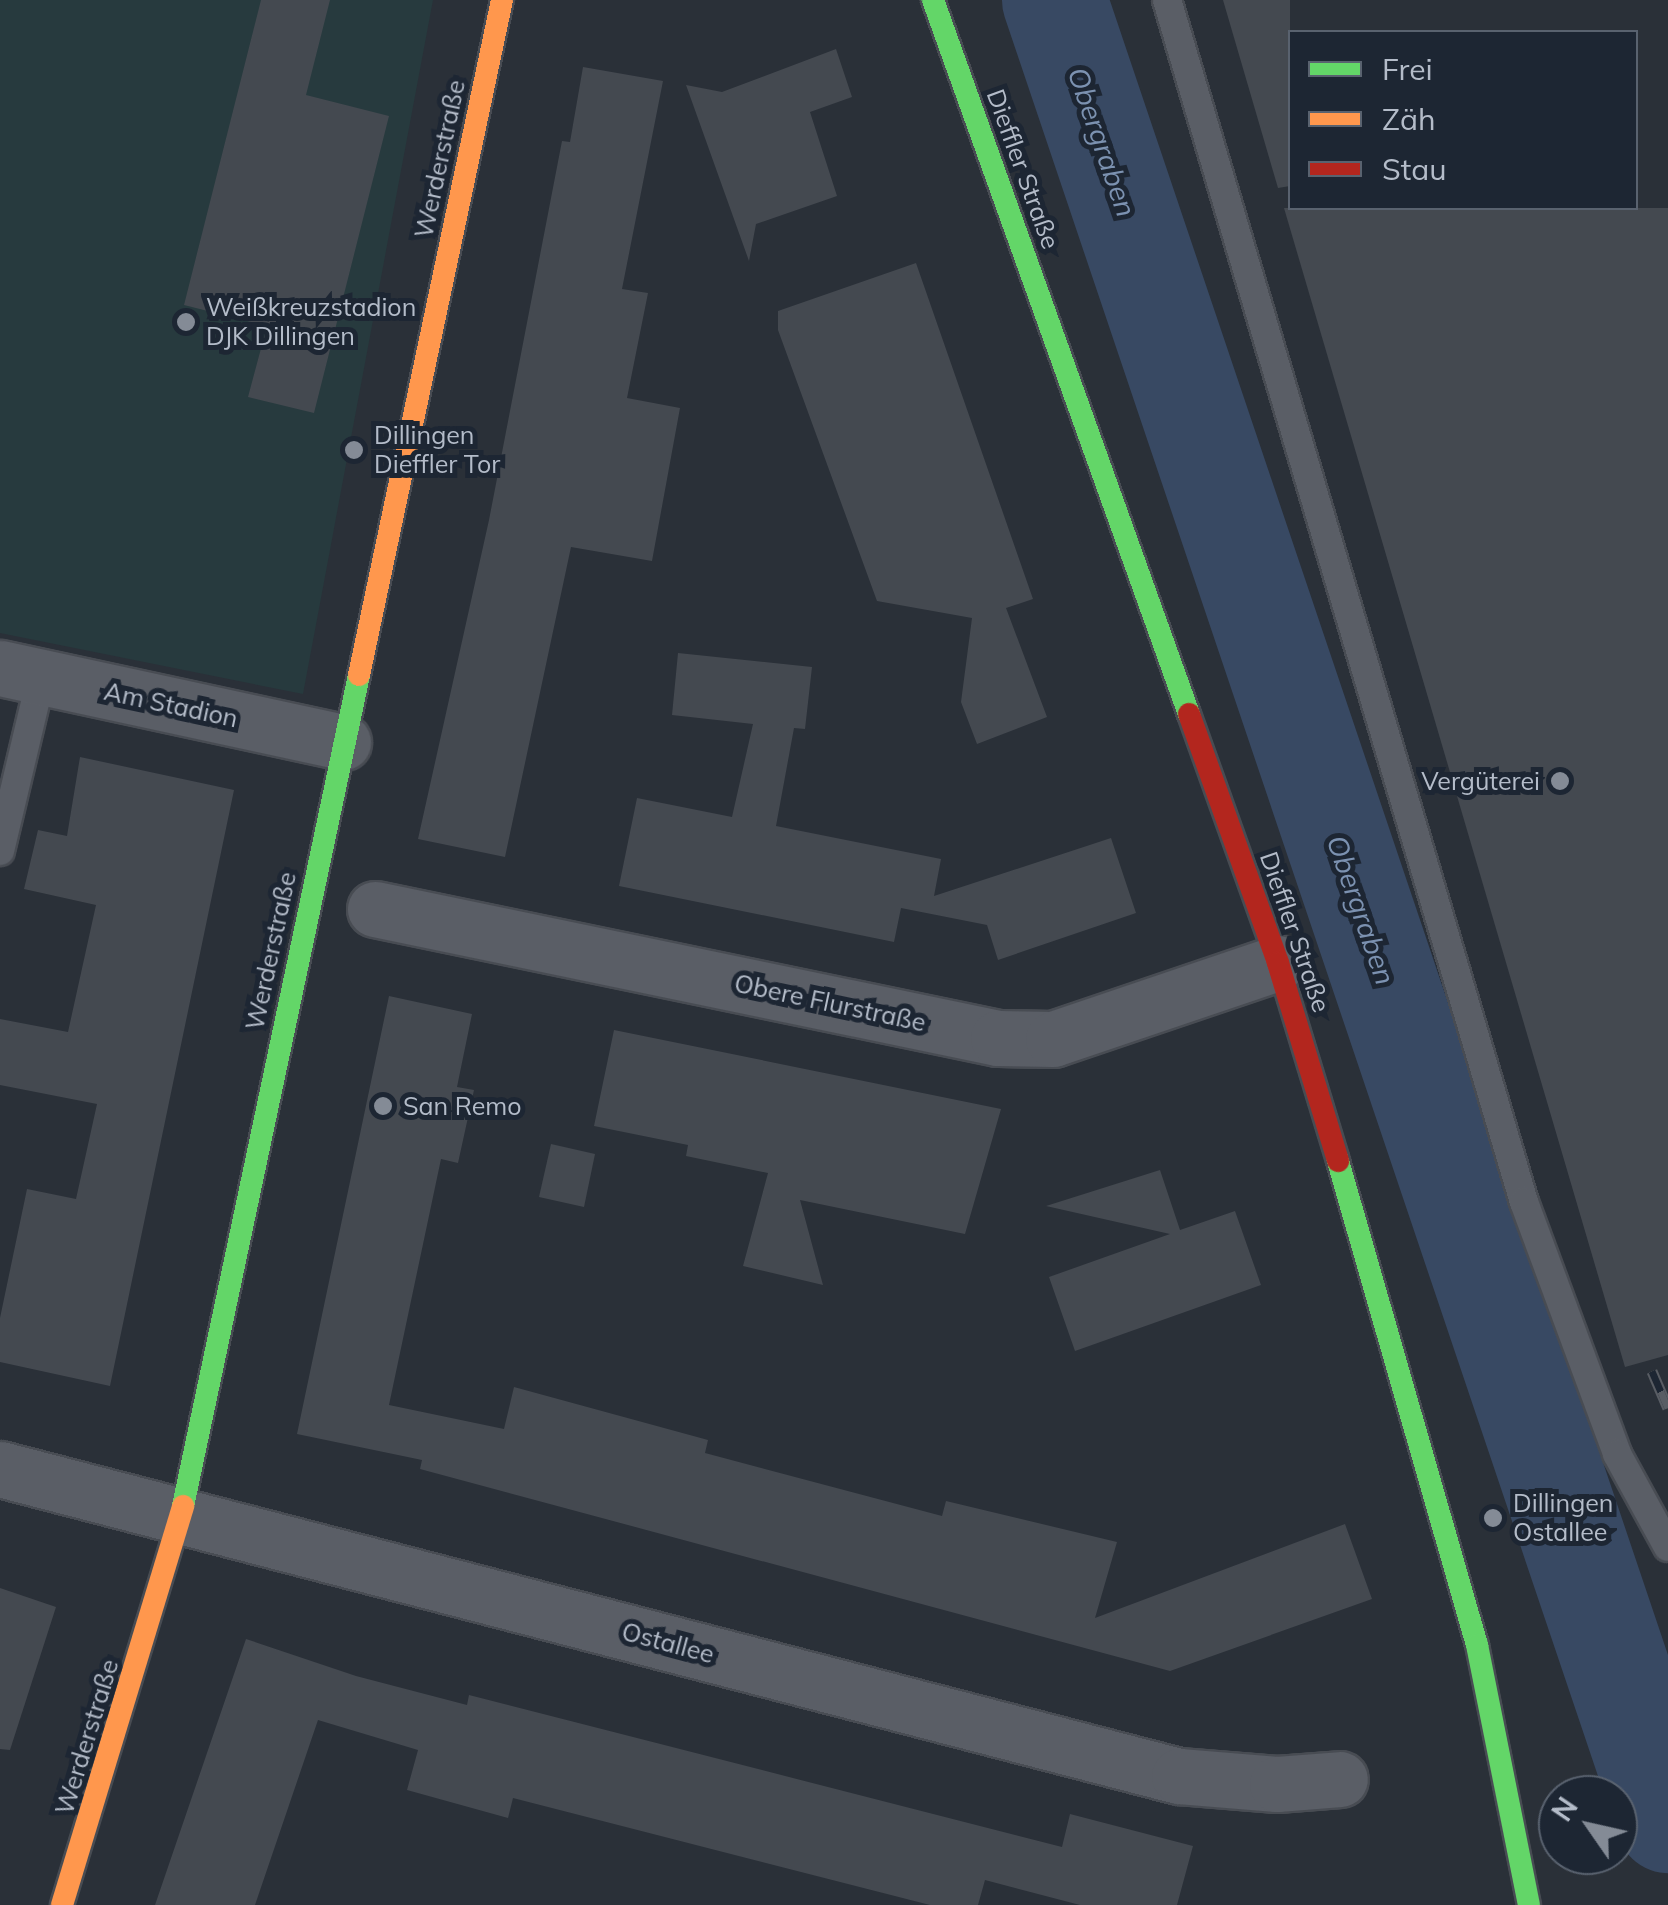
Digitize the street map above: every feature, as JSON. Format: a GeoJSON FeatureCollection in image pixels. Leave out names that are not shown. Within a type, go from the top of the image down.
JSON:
{"type":"FeatureCollection","features":[{"type":"Feature","properties":{"kind":"main road","name":"Werderstraße"},"geometry":{"type":"LineString","coordinates":[[62,1905],[181,1516],[502,0]]}},
{"type":"Feature","properties":{"kind":"main road","name":"Dieffler Straße"},"geometry":{"type":"LineString","coordinates":[[933,0],[1278,963],[1436,1486],[1478,1645],[1528,1905]]}},
{"type":"Feature","properties":{"kind":"street","name":"Am Stadion"},"geometry":{"type":"LineString","coordinates":[[20,673],[342,742]]}},
{"type":"Feature","properties":{"kind":"street","name":"Obere Flurstraße"},"geometry":{"type":"LineString","coordinates":[[376,909],[998,1038],[1053,1039],[1278,963]]}},
{"type":"Feature","properties":{"kind":"street","name":"Ostallee"},"geometry":{"type":"LineString","coordinates":[[0,1469],[1179,1776],[1277,1784],[1340,1779]]}},
{"type":"Feature","properties":{"kind":"lane"},"geometry":{"type":"LineString","coordinates":[[1167,0],[1524,1202],[1617,1454],[1668,1548]]}},
{"type":"Feature","properties":{"kind":"lane"},"geometry":{"type":"LineString","coordinates":[[0,851],[20,673]]}},
{"type":"Feature","properties":{"kind":"green space","name":"Weißkreuzstadion DJK Dillingen"},"geometry":{"type":"Polygon","coordinates":[[[0,0],[433,0],[303,694],[0,633],[0,0]]]}},
{"type":"Feature","properties":{"kind":"building"},"geometry":{"type":"Polygon","coordinates":[[[261,0],[330,0],[306,95],[389,116],[314,413],[248,397],[267,326],[184,305],[261,0]]]}},
{"type":"Feature","properties":{"kind":"building"},"geometry":{"type":"Polygon","coordinates":[[[1223,0],[1290,0],[1288,186],[1278,188],[1223,0]]]}},
{"type":"Feature","properties":{"kind":"building"},"geometry":{"type":"Polygon","coordinates":[[[836,49],[852,97],[810,112],[837,196],[756,224],[749,261],[686,85],[722,92],[836,49]]]}},
{"type":"Feature","properties":{"kind":"building"},"geometry":{"type":"Polygon","coordinates":[[[583,67],[663,81],[622,289],[648,293],[627,398],[680,408],[652,561],[571,547],[505,857],[418,839],[489,520],[562,141],[570,142],[583,67]]]}},
{"type":"Feature","properties":{"kind":"building","name":"Vergüterei"},"geometry":{"type":"Polygon","coordinates":[[[1284,208],[1668,208],[1668,1355],[1625,1367],[1284,208]]]}},
{"type":"Feature","properties":{"kind":"building"},"geometry":{"type":"Polygon","coordinates":[[[916,263],[1033,599],[1006,608],[1047,717],[977,744],[961,702],[972,618],[877,601],[778,330],[778,311],[916,263]]]}},
{"type":"Feature","properties":{"kind":"building"},"geometry":{"type":"Polygon","coordinates":[[[678,653],[812,667],[805,729],[794,728],[776,826],[941,859],[934,896],[1111,838],[1136,913],[998,960],[987,925],[901,908],[894,942],[619,886],[637,798],[732,817],[753,724],[672,715],[678,653]]]}},
{"type":"Feature","properties":{"kind":"building"},"geometry":{"type":"Polygon","coordinates":[[[80,757],[234,790],[110,1386],[0,1362],[0,1318],[27,1189],[76,1199],[97,1104],[0,1085],[0,1019],[68,1032],[96,905],[24,889],[38,830],[67,836],[80,757]]]}},
{"type":"Feature","properties":{"kind":"building"},"geometry":{"type":"Polygon","coordinates":[[[389,996],[472,1014],[457,1087],[474,1090],[458,1163],[441,1159],[389,1405],[504,1429],[514,1387],[708,1440],[705,1453],[942,1516],[946,1501],[1117,1542],[1095,1618],[1345,1524],[1372,1599],[1170,1671],[420,1469],[422,1460],[297,1434],[389,996]]]}},
{"type":"Feature","properties":{"kind":"building"},"geometry":{"type":"Polygon","coordinates":[[[614,1030],[1001,1109],[965,1234],[800,1200],[823,1285],[743,1266],[768,1173],[686,1156],[688,1145],[594,1126],[614,1030]]]}},
{"type":"Feature","properties":{"kind":"building"},"geometry":{"type":"Polygon","coordinates":[[[551,1144],[595,1154],[584,1207],[539,1197],[551,1144]]]}},
{"type":"Feature","properties":{"kind":"building"},"geometry":{"type":"Polygon","coordinates":[[[1160,1170],[1180,1230],[1235,1211],[1261,1285],[1075,1351],[1049,1277],[1170,1234],[1046,1206],[1160,1170]]]}},
{"type":"Feature","properties":{"kind":"building"},"geometry":{"type":"Polygon","coordinates":[[[0,1588],[56,1607],[10,1750],[0,1749],[0,1588]]]}},
{"type":"Feature","properties":{"kind":"building"},"geometry":{"type":"Polygon","coordinates":[[[246,1639],[356,1676],[467,1705],[469,1695],[1062,1847],[1070,1814],[1193,1846],[1177,1905],[1080,1905],[985,1880],[978,1905],[930,1905],[513,1798],[508,1818],[407,1790],[418,1750],[318,1720],[255,1905],[155,1905],[246,1639]]]}},
{"type":"Feature","properties":{"kind":"waterway","name":"Obergraben"},"geometry":{"type":"LineString","coordinates":[[1054,0],[1668,1820]]}},
{"type":"Feature","properties":{"kind":"railway"},"geometry":{"type":"LineString","coordinates":[[1652,1371],[1668,1408]]}},
{"type":"Feature","properties":{"kind":"traffic: fast"},"geometry":{"type":"LineString","coordinates":[[933,0],[1189,714]]}},
{"type":"Feature","properties":{"kind":"traffic: fast"},"geometry":{"type":"LineString","coordinates":[[183,1506],[359,675]]}},
{"type":"Feature","properties":{"kind":"traffic: fast"},"geometry":{"type":"LineString","coordinates":[[1338,1161],[1477,1645],[1529,1905]]}},
{"type":"Feature","properties":{"kind":"traffic: slow"},"geometry":{"type":"LineString","coordinates":[[359,675],[502,0]]}},
{"type":"Feature","properties":{"kind":"traffic: slow"},"geometry":{"type":"LineString","coordinates":[[62,1905],[183,1506]]}},
{"type":"Feature","properties":{"kind":"traffic: jam"},"geometry":{"type":"LineString","coordinates":[[1189,714],[1278,963],[1338,1161]]}},
{"type":"Feature","properties":{"kind":"place","name":"Weißkreuzstadion DJK Dillingen"},"geometry":{"type":"Point","coordinates":[186,322]}},
{"type":"Feature","properties":{"kind":"place","name":"Dillingen Dieffler Tor"},"geometry":{"type":"Point","coordinates":[354,450]}},
{"type":"Feature","properties":{"kind":"place","name":"Vergüterei"},"geometry":{"type":"Point","coordinates":[1560,781]}},
{"type":"Feature","properties":{"kind":"place","name":"San Remo"},"geometry":{"type":"Point","coordinates":[383,1106]}},
{"type":"Feature","properties":{"kind":"place","name":"Dillingen Ostallee"},"geometry":{"type":"Point","coordinates":[1493,1518]}}]}
